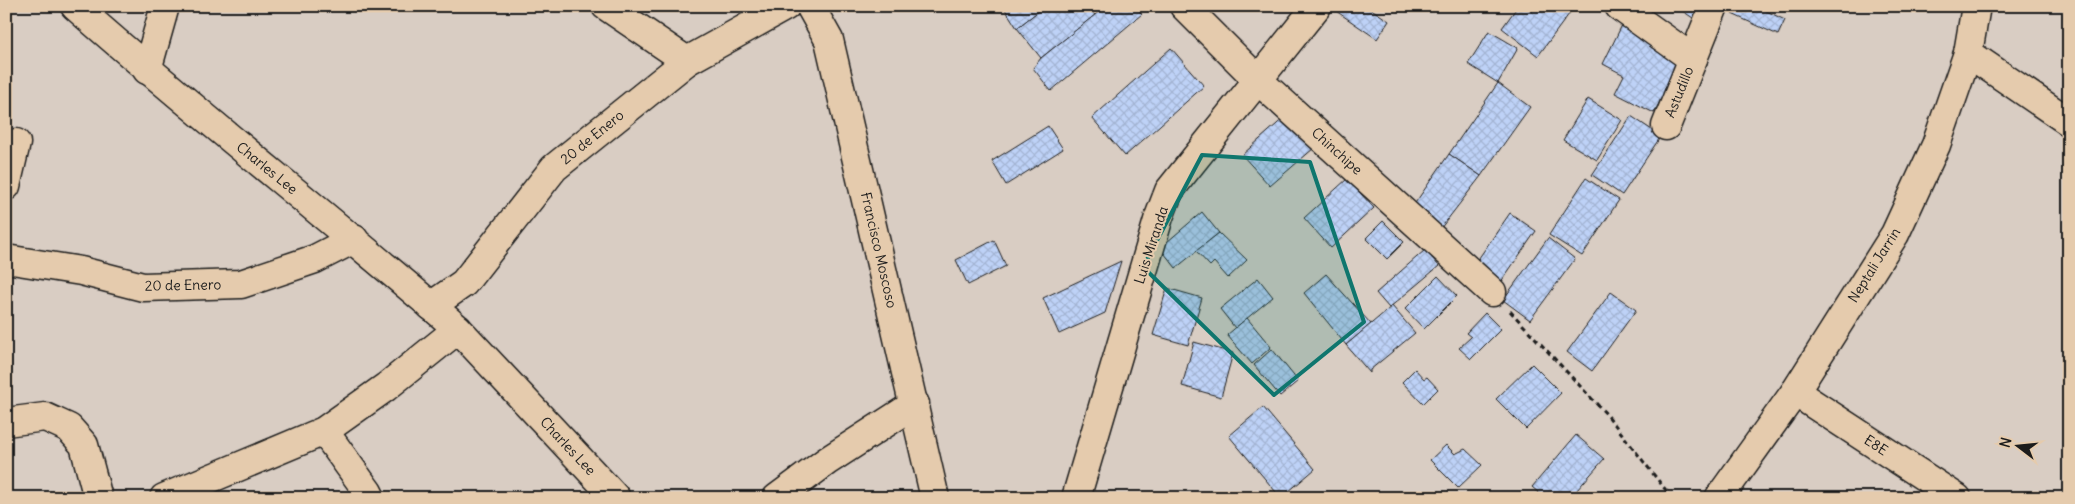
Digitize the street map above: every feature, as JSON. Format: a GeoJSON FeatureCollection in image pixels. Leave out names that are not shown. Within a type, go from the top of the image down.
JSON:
{"type":"FeatureCollection","features":[{"type":"Feature","properties":{"kind":"street","name":"Charles Lee"},"geometry":{"type":"LineString","coordinates":[[75,6],[148,70],[354,239],[458,329],[616,498]]}},
{"type":"Feature","properties":{"kind":"street"},"geometry":{"type":"LineString","coordinates":[[148,70],[165,6]]}},
{"type":"Feature","properties":{"kind":"street"},"geometry":{"type":"LineString","coordinates":[[606,6],[687,61]]}},
{"type":"Feature","properties":{"kind":"street","name":"20 de Enero"},"geometry":{"type":"LineString","coordinates":[[431,306],[464,283],[554,168],[687,61],[786,6]]}},
{"type":"Feature","properties":{"kind":"street","name":"Francisco Moscoso"},"geometry":{"type":"LineString","coordinates":[[810,6],[829,40],[915,404],[935,498]]}},
{"type":"Feature","properties":{"kind":"street","name":"Chinchipe"},"geometry":{"type":"LineString","coordinates":[[1184,6],[1259,81],[1492,292]]}},
{"type":"Feature","properties":{"kind":"street","name":"Luis Miranda"},"geometry":{"type":"LineString","coordinates":[[1076,498],[1159,217],[1170,191],[1317,6]]}},
{"type":"Feature","properties":{"kind":"street","name":"Astudillo"},"geometry":{"type":"LineString","coordinates":[[1619,6],[1693,59]]}},
{"type":"Feature","properties":{"kind":"street","name":"Astudillo"},"geometry":{"type":"LineString","coordinates":[[1666,126],[1714,6]]}},
{"type":"Feature","properties":{"kind":"street","name":"Neptali Jarrin"},"geometry":{"type":"LineString","coordinates":[[1719,498],[1795,392],[1895,234],[1936,145],[1968,53],[1976,6]]}},
{"type":"Feature","properties":{"kind":"street"},"geometry":{"type":"LineString","coordinates":[[1968,53],[2069,122]]}},
{"type":"Feature","properties":{"kind":"street"},"geometry":{"type":"LineString","coordinates":[[6,186],[16,143]]}},
{"type":"Feature","properties":{"kind":"street","name":"20 de Enero"},"geometry":{"type":"LineString","coordinates":[[6,259],[81,271],[143,287],[241,284],[315,259],[354,239]]}},
{"type":"Feature","properties":{"kind":"street"},"geometry":{"type":"LineString","coordinates":[[164,498],[324,431],[386,387],[458,329]]}},
{"type":"Feature","properties":{"kind":"street","name":"E8E"},"geometry":{"type":"LineString","coordinates":[[1795,392],[1957,498]]}},
{"type":"Feature","properties":{"kind":"street"},"geometry":{"type":"LineString","coordinates":[[778,498],[827,461],[915,404]]}},
{"type":"Feature","properties":{"kind":"street"},"geometry":{"type":"LineString","coordinates":[[6,422],[45,417],[69,428],[84,445],[98,498]]}},
{"type":"Feature","properties":{"kind":"street"},"geometry":{"type":"LineString","coordinates":[[324,431],[368,492],[370,498]]}},
{"type":"Feature","properties":{"kind":"path"},"geometry":{"type":"LineString","coordinates":[[1492,292],[1608,416],[1672,498]]}},
{"type":"Feature","properties":{"kind":"highlighted area"},"geometry":{"type":"Polygon","coordinates":[[[1202,155],[1310,162],[1364,322],[1274,395],[1143,267],[1202,155]]]}},
{"type":"Feature","properties":{"kind":"building"},"geometry":{"type":"Polygon","coordinates":[[[1003,6],[1045,6],[1017,28],[1003,6]]]}},
{"type":"Feature","properties":{"kind":"building"},"geometry":{"type":"Polygon","coordinates":[[[1045,6],[1087,6],[1095,15],[1041,58],[1017,28],[1045,6]]]}},
{"type":"Feature","properties":{"kind":"building"},"geometry":{"type":"Polygon","coordinates":[[[1106,6],[1135,6],[1142,14],[1051,91],[1033,68],[1041,58],[1106,6]]]}},
{"type":"Feature","properties":{"kind":"building"},"geometry":{"type":"Polygon","coordinates":[[[1339,6],[1367,6],[1389,21],[1377,39],[1336,11],[1339,6]]]}},
{"type":"Feature","properties":{"kind":"building"},"geometry":{"type":"Polygon","coordinates":[[[1518,6],[1524,6],[1532,12],[1536,6],[1575,6],[1538,56],[1502,28],[1518,6]]]}},
{"type":"Feature","properties":{"kind":"building"},"geometry":{"type":"Polygon","coordinates":[[[1675,6],[1705,6],[1696,20],[1675,6]]]}},
{"type":"Feature","properties":{"kind":"building"},"geometry":{"type":"Polygon","coordinates":[[[1736,6],[1756,6],[1785,20],[1778,35],[1732,14],[1736,6]]]}},
{"type":"Feature","properties":{"kind":"building"},"geometry":{"type":"Polygon","coordinates":[[[1622,25],[1683,56],[1654,113],[1615,93],[1624,75],[1603,64],[1622,25]]]}},
{"type":"Feature","properties":{"kind":"building"},"geometry":{"type":"Polygon","coordinates":[[[1489,31],[1518,48],[1498,83],[1468,64],[1489,31]]]}},
{"type":"Feature","properties":{"kind":"building"},"geometry":{"type":"Polygon","coordinates":[[[1171,48],[1204,86],[1125,156],[1092,118],[1171,48]]]}},
{"type":"Feature","properties":{"kind":"building"},"geometry":{"type":"Polygon","coordinates":[[[1498,83],[1530,107],[1481,176],[1449,154],[1498,83]]]}},
{"type":"Feature","properties":{"kind":"building"},"geometry":{"type":"Polygon","coordinates":[[[1588,99],[1622,120],[1597,160],[1563,140],[1588,99]]]}},
{"type":"Feature","properties":{"kind":"building"},"geometry":{"type":"Polygon","coordinates":[[[1286,116],[1314,148],[1270,186],[1242,155],[1286,116]]]}},
{"type":"Feature","properties":{"kind":"building"},"geometry":{"type":"Polygon","coordinates":[[[1631,116],[1661,136],[1622,195],[1592,175],[1631,116]]]}},
{"type":"Feature","properties":{"kind":"building"},"geometry":{"type":"Polygon","coordinates":[[[1048,126],[1063,149],[1006,185],[992,161],[1048,126]]]}},
{"type":"Feature","properties":{"kind":"building"},"geometry":{"type":"Polygon","coordinates":[[[1449,154],[1481,176],[1437,233],[1409,212],[1449,154]]]}},
{"type":"Feature","properties":{"kind":"building"},"geometry":{"type":"Polygon","coordinates":[[[1586,178],[1619,200],[1582,256],[1549,235],[1586,178]]]}},
{"type":"Feature","properties":{"kind":"building"},"geometry":{"type":"Polygon","coordinates":[[[1347,179],[1374,208],[1331,248],[1304,218],[1347,179]]]}},
{"type":"Feature","properties":{"kind":"building"},"geometry":{"type":"Polygon","coordinates":[[[1202,212],[1219,233],[1176,268],[1160,248],[1202,212]]]}},
{"type":"Feature","properties":{"kind":"building"},"geometry":{"type":"Polygon","coordinates":[[[1510,213],[1536,231],[1498,286],[1472,268],[1510,213]]]}},
{"type":"Feature","properties":{"kind":"building"},"geometry":{"type":"Polygon","coordinates":[[[1383,221],[1404,242],[1387,259],[1366,238],[1383,221]]]}},
{"type":"Feature","properties":{"kind":"building"},"geometry":{"type":"Polygon","coordinates":[[[1219,233],[1247,260],[1228,278],[1214,262],[1210,266],[1196,251],[1219,233]]]}},
{"type":"Feature","properties":{"kind":"building"},"geometry":{"type":"Polygon","coordinates":[[[1548,238],[1575,259],[1530,320],[1503,300],[1548,238]]]}},
{"type":"Feature","properties":{"kind":"building"},"geometry":{"type":"Polygon","coordinates":[[[994,240],[1006,266],[968,285],[956,260],[994,240]]]}},
{"type":"Feature","properties":{"kind":"building"},"geometry":{"type":"Polygon","coordinates":[[[1425,250],[1439,266],[1389,308],[1376,293],[1425,250]]]}},
{"type":"Feature","properties":{"kind":"building"},"geometry":{"type":"Polygon","coordinates":[[[1121,261],[1105,313],[1059,334],[1043,298],[1121,261]]]}},
{"type":"Feature","properties":{"kind":"building"},"geometry":{"type":"Polygon","coordinates":[[[1326,274],[1371,324],[1346,345],[1304,293],[1326,274]]]}},
{"type":"Feature","properties":{"kind":"building"},"geometry":{"type":"Polygon","coordinates":[[[1438,276],[1457,296],[1424,329],[1405,309],[1438,276]]]}},
{"type":"Feature","properties":{"kind":"building"},"geometry":{"type":"Polygon","coordinates":[[[1258,278],[1273,297],[1235,328],[1220,309],[1258,278]]]}},
{"type":"Feature","properties":{"kind":"building"},"geometry":{"type":"Polygon","coordinates":[[[1167,288],[1202,298],[1188,345],[1153,335],[1167,288]]]}},
{"type":"Feature","properties":{"kind":"building"},"geometry":{"type":"Polygon","coordinates":[[[1611,292],[1636,310],[1592,371],[1567,352],[1611,292]]]}},
{"type":"Feature","properties":{"kind":"building"},"geometry":{"type":"Polygon","coordinates":[[[1392,306],[1415,333],[1370,370],[1370,373],[1346,345],[1392,306]]]}},
{"type":"Feature","properties":{"kind":"building"},"geometry":{"type":"Polygon","coordinates":[[[1485,313],[1501,329],[1471,359],[1459,348],[1471,337],[1466,333],[1485,313]]]}},
{"type":"Feature","properties":{"kind":"building"},"geometry":{"type":"Polygon","coordinates":[[[1247,318],[1271,347],[1252,364],[1227,335],[1247,318]]]}},
{"type":"Feature","properties":{"kind":"building"},"geometry":{"type":"Polygon","coordinates":[[[1194,342],[1233,353],[1221,397],[1182,386],[1194,342]]]}},
{"type":"Feature","properties":{"kind":"building"},"geometry":{"type":"Polygon","coordinates":[[[1272,349],[1298,381],[1280,396],[1254,365],[1272,349]]]}},
{"type":"Feature","properties":{"kind":"building"},"geometry":{"type":"Polygon","coordinates":[[[1532,364],[1561,393],[1526,429],[1496,399],[1532,364]]]}},
{"type":"Feature","properties":{"kind":"building"},"geometry":{"type":"Polygon","coordinates":[[[1415,369],[1424,379],[1427,377],[1438,389],[1423,404],[1402,382],[1415,369]]]}},
{"type":"Feature","properties":{"kind":"building"},"geometry":{"type":"Polygon","coordinates":[[[1263,407],[1315,469],[1281,498],[1229,436],[1263,407]]]}},
{"type":"Feature","properties":{"kind":"building"},"geometry":{"type":"Polygon","coordinates":[[[1576,435],[1604,459],[1570,498],[1545,498],[1532,487],[1576,435]]]}},
{"type":"Feature","properties":{"kind":"building"},"geometry":{"type":"Polygon","coordinates":[[[1446,445],[1455,454],[1465,449],[1482,465],[1458,488],[1430,460],[1446,445]]]}}]}
